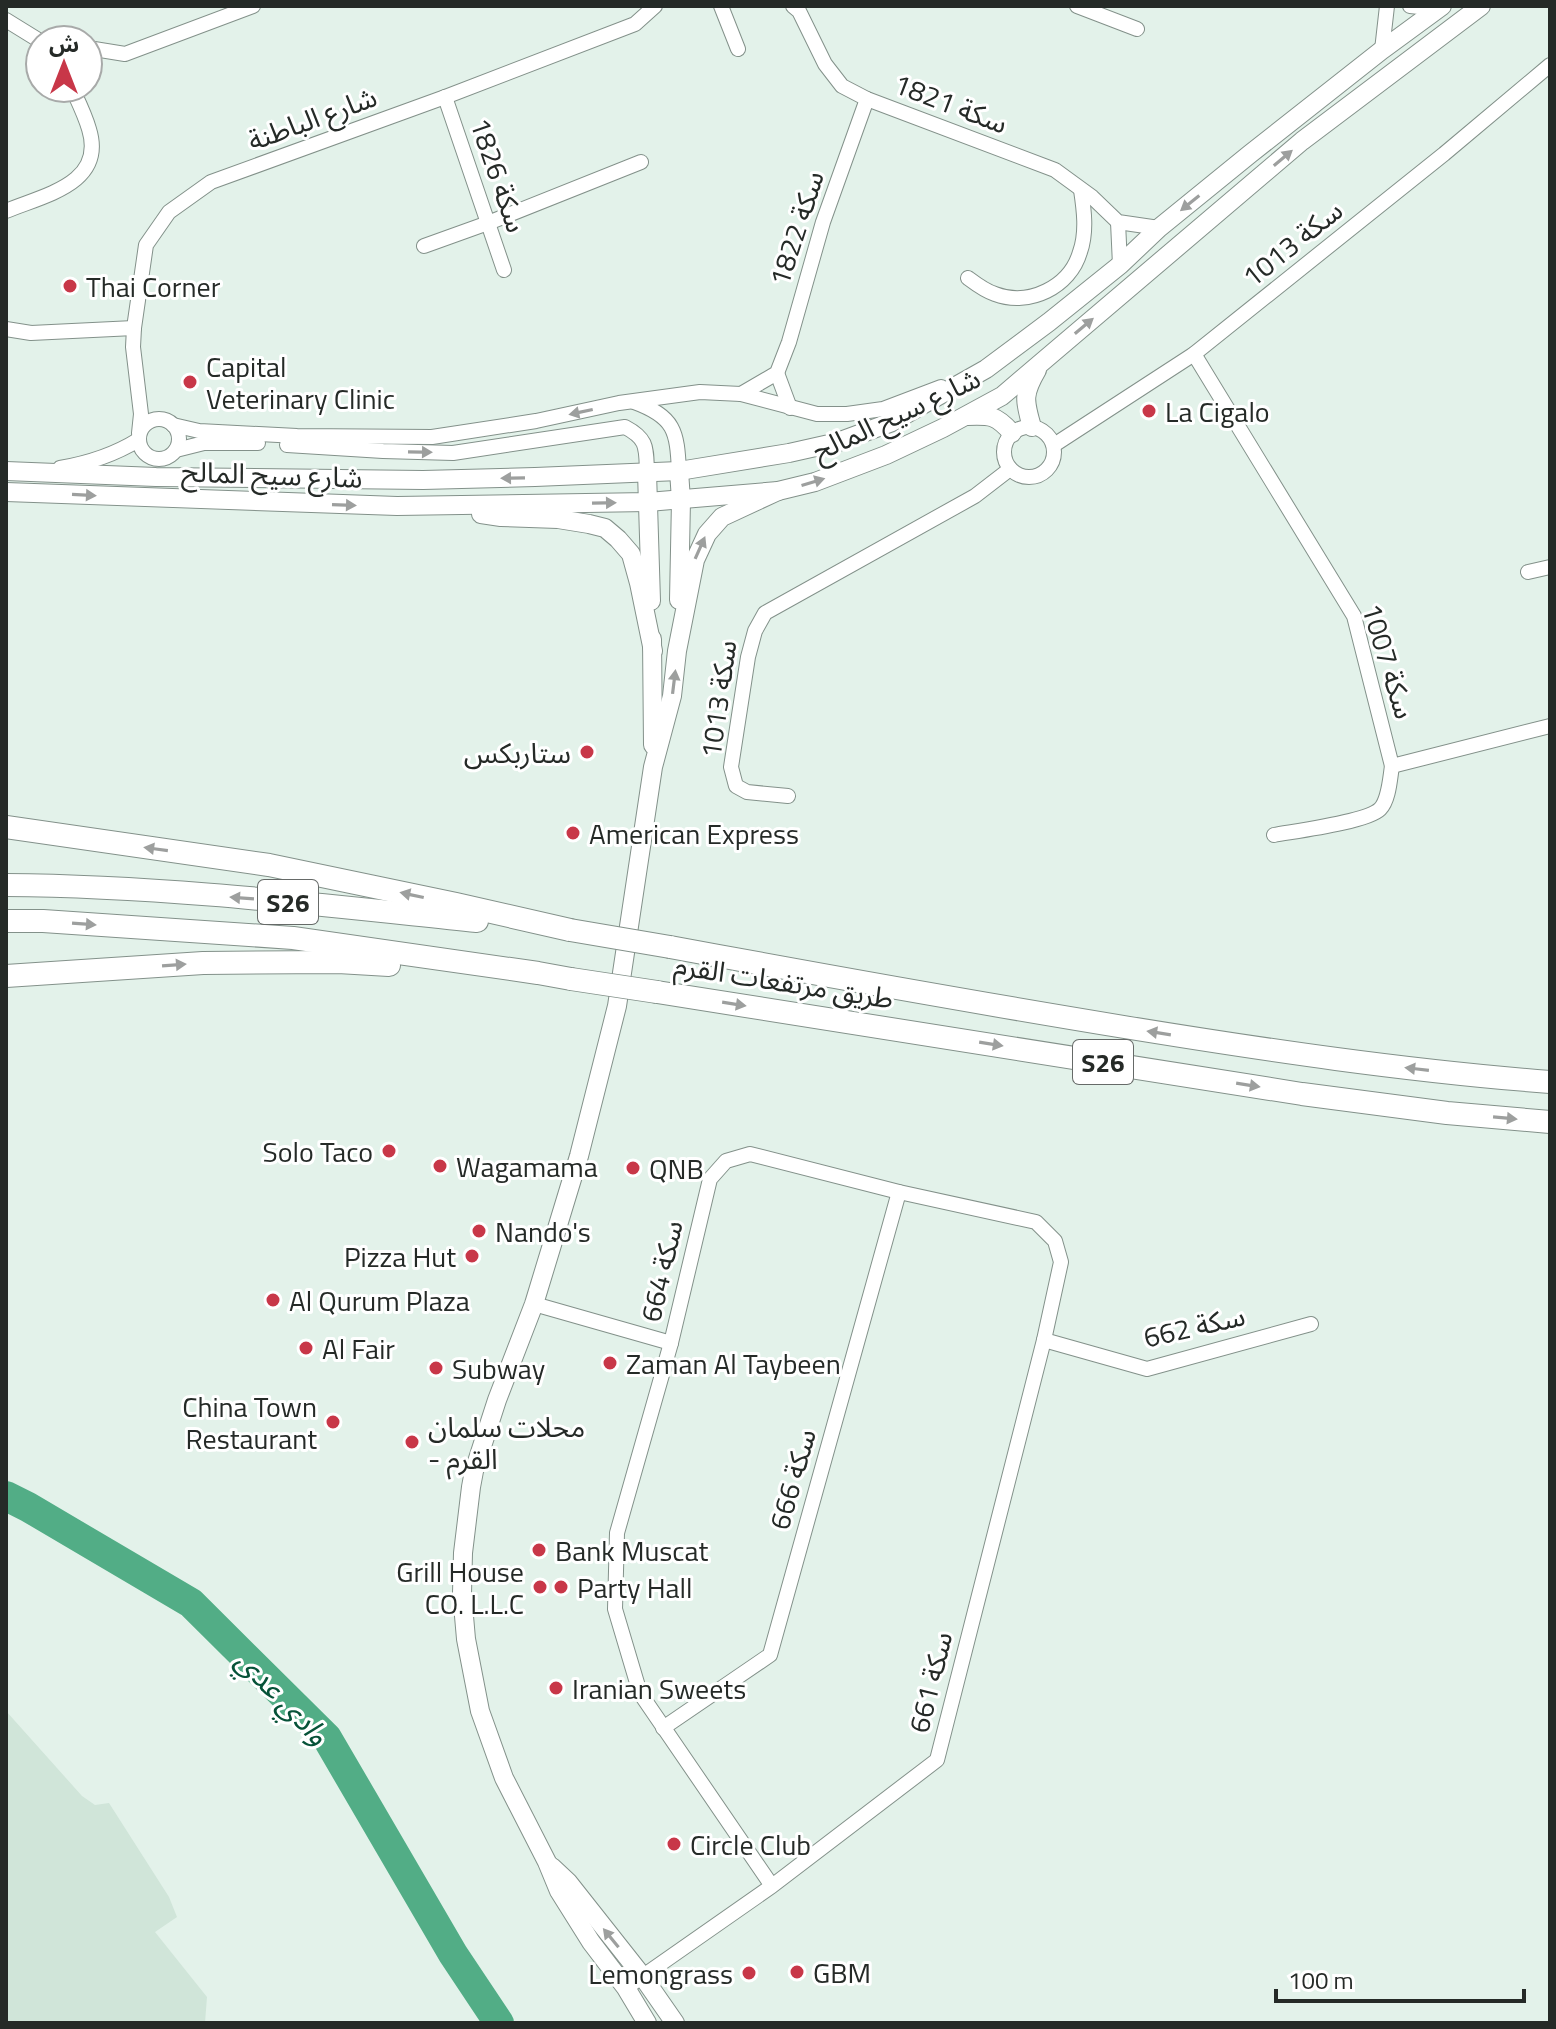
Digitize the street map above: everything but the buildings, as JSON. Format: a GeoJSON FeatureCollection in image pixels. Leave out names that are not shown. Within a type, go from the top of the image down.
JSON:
{"type":"FeatureCollection","features":[{"type":"Feature","properties":{"kind":"main road"},"geometry":{"type":"LineString","coordinates":[[6,827],[269,865],[570,930]]}},
{"type":"Feature","properties":{"kind":"main road","name":"طريق مرتفعات القرم"},"geometry":{"type":"LineString","coordinates":[[6,885],[80,886],[257,899],[570,930],[942,997],[1282,1053],[1550,1082]]}},
{"type":"Feature","properties":{"kind":"main road","name":"طريق مرتفعات القرم"},"geometry":{"type":"LineString","coordinates":[[6,921],[293,938],[538,973],[1302,1094],[1447,1113],[1550,1122]]}},
{"type":"Feature","properties":{"kind":"main road"},"geometry":{"type":"LineString","coordinates":[[6,976],[203,963],[338,962],[538,973]]}},
{"type":"Feature","properties":{"kind":"main road"},"geometry":{"type":"LineString","coordinates":[[6,985],[68,973]]}},
{"type":"Feature","properties":{"kind":"street"},"geometry":{"type":"LineString","coordinates":[[104,51],[125,54],[253,6]]}},
{"type":"Feature","properties":{"kind":"street","name":"شارع الباطنة"},"geometry":{"type":"LineString","coordinates":[[139,437],[141,414],[133,347],[134,328],[146,245],[169,212],[211,182],[635,24],[655,6]]}},
{"type":"Feature","properties":{"kind":"street"},"geometry":{"type":"LineString","coordinates":[[721,6],[738,49]]}},
{"type":"Feature","properties":{"kind":"street","name":"سكة 1821"},"geometry":{"type":"LineString","coordinates":[[793,6],[799,11],[825,64],[842,86],[867,99],[1055,170],[1118,222]]}},
{"type":"Feature","properties":{"kind":"street"},"geometry":{"type":"LineString","coordinates":[[1077,6],[1137,29]]}},
{"type":"Feature","properties":{"kind":"street"},"geometry":{"type":"LineString","coordinates":[[1382,50],[1387,6]]}},
{"type":"Feature","properties":{"kind":"street"},"geometry":{"type":"LineString","coordinates":[[1410,6],[1440,7]]}},
{"type":"Feature","properties":{"kind":"street","name":"شارع سيح المالح"},"geometry":{"type":"LineString","coordinates":[[6,492],[440,506],[681,500],[778,491],[815,482],[886,455],[1002,396],[1302,141],[1481,6]]}},
{"type":"Feature","properties":{"kind":"street","name":"شارع سيح المالح"},"geometry":{"type":"LineString","coordinates":[[6,471],[156,477],[423,480],[679,471],[838,442],[892,422],[986,369],[1120,265],[1159,228],[1382,50],[1440,7]]}},
{"type":"Feature","properties":{"kind":"street"},"geometry":{"type":"LineString","coordinates":[[6,20],[24,31]]}},
{"type":"Feature","properties":{"kind":"street","name":"سكة 1013"},"geometry":{"type":"LineString","coordinates":[[1054,445],[1194,354],[1550,65]]}},
{"type":"Feature","properties":{"kind":"street","name":"سكة 1826"},"geometry":{"type":"LineString","coordinates":[[445,97],[504,270]]}},
{"type":"Feature","properties":{"kind":"street","name":"سكة 1822"},"geometry":{"type":"LineString","coordinates":[[777,373],[789,342],[823,222],[867,99]]}},
{"type":"Feature","properties":{"kind":"street"},"geometry":{"type":"LineString","coordinates":[[6,211],[73,183],[83,174],[92,146],[78,104]]}},
{"type":"Feature","properties":{"kind":"street"},"geometry":{"type":"LineString","coordinates":[[424,246],[641,162]]}},
{"type":"Feature","properties":{"kind":"street"},"geometry":{"type":"LineString","coordinates":[[968,278],[994,294],[1013,298],[1035,296],[1065,279],[1081,252],[1084,216],[1081,190]]}},
{"type":"Feature","properties":{"kind":"street"},"geometry":{"type":"LineString","coordinates":[[1120,265],[1118,222],[1159,228]]}},
{"type":"Feature","properties":{"kind":"street"},"geometry":{"type":"LineString","coordinates":[[6,329],[31,333],[134,328]]}},
{"type":"Feature","properties":{"kind":"street","name":"سكة 1007"},"geometry":{"type":"LineString","coordinates":[[1194,354],[1354,616],[1392,766]]}},
{"type":"Feature","properties":{"kind":"street"},"geometry":{"type":"LineString","coordinates":[[1032,427],[1026,407],[1027,388],[1041,363]]}},
{"type":"Feature","properties":{"kind":"street"},"geometry":{"type":"LineString","coordinates":[[30,472],[88,463],[120,451],[139,437],[151,420],[199,431],[297,436],[432,437],[700,392],[741,394],[817,414],[847,414],[883,409],[986,369]]}},
{"type":"Feature","properties":{"kind":"street"},"geometry":{"type":"LineString","coordinates":[[741,394],[777,373],[790,408]]}},
{"type":"Feature","properties":{"kind":"street"},"geometry":{"type":"LineString","coordinates":[[140,397],[151,411],[179,434],[176,450]]}},
{"type":"Feature","properties":{"kind":"street"},"geometry":{"type":"LineString","coordinates":[[633,401],[653,409],[670,422],[677,444],[681,500],[677,651],[672,696],[653,767],[617,1006],[579,1156],[534,1304],[474,1471],[463,1553],[462,1593],[466,1639],[480,1711],[504,1778],[559,1891],[647,2023]]}},
{"type":"Feature","properties":{"kind":"street"},"geometry":{"type":"LineString","coordinates":[[964,416],[989,415],[1000,420],[1012,433]]}},
{"type":"Feature","properties":{"kind":"street"},"geometry":{"type":"LineString","coordinates":[[139,437],[142,452],[153,458],[166,458],[176,450],[204,443],[453,453],[625,427],[639,435],[646,446],[653,651],[653,767]]}},
{"type":"Feature","properties":{"kind":"street"},"geometry":{"type":"LineString","coordinates":[[1019,428],[1041,429],[1054,445],[1053,462],[1041,475],[1026,478],[1010,469],[1004,457],[1007,440],[1019,428]]}},
{"type":"Feature","properties":{"kind":"street","name":"سكة 1013"},"geometry":{"type":"LineString","coordinates":[[788,796],[747,792],[736,786],[731,767],[748,657],[755,631],[765,613],[975,496],[1010,469]]}},
{"type":"Feature","properties":{"kind":"street"},"geometry":{"type":"LineString","coordinates":[[677,651],[695,560],[707,534],[722,517],[778,491]]}},
{"type":"Feature","properties":{"kind":"street"},"geometry":{"type":"LineString","coordinates":[[440,506],[501,517],[558,519],[605,528],[631,554],[653,651]]}},
{"type":"Feature","properties":{"kind":"street"},"geometry":{"type":"LineString","coordinates":[[1528,572],[1550,567]]}},
{"type":"Feature","properties":{"kind":"street"},"geometry":{"type":"LineString","coordinates":[[1274,835],[1362,818],[1380,809],[1392,766],[1550,726]]}},
{"type":"Feature","properties":{"kind":"street","name":"سكة 664"},"geometry":{"type":"LineString","coordinates":[[772,1886],[640,1693],[615,1609],[617,1533],[671,1343],[710,1179],[726,1161],[750,1154],[899,1192],[1036,1222],[1055,1241]]}},
{"type":"Feature","properties":{"kind":"street","name":"سكة 666"},"geometry":{"type":"LineString","coordinates":[[663,1728],[770,1655],[899,1192]]}},
{"type":"Feature","properties":{"kind":"street","name":"سكة 661"},"geometry":{"type":"LineString","coordinates":[[626,1988],[772,1886],[937,1760],[1044,1340],[1061,1262],[1055,1241]]}},
{"type":"Feature","properties":{"kind":"street"},"geometry":{"type":"LineString","coordinates":[[534,1304],[671,1343]]}},
{"type":"Feature","properties":{"kind":"street","name":"سكة 662"},"geometry":{"type":"LineString","coordinates":[[1044,1340],[1147,1369],[1311,1324]]}},
{"type":"Feature","properties":{"kind":"street"},"geometry":{"type":"LineString","coordinates":[[547,1862],[568,1882],[675,2023]]}},
{"type":"Feature","properties":{"kind":"shaded area"},"geometry":{"type":"Polygon","coordinates":[[[6,1711],[82,1796],[95,1805],[109,1803],[169,1897],[177,1917],[155,1932],[207,1997],[205,2023],[6,2023],[6,1711]]]}},
{"type":"Feature","properties":{"kind":"waterway","name":"وادي عدي"},"geometry":{"type":"LineString","coordinates":[[6,1496],[191,1603],[327,1738],[453,1954],[499,2023]]}},
{"type":"Feature","properties":{"kind":"place","name":"Thai Corner"},"geometry":{"type":"Point","coordinates":[70,286]}},
{"type":"Feature","properties":{"kind":"place","name":"Capital Veterinary Clinic"},"geometry":{"type":"Point","coordinates":[190,382]}},
{"type":"Feature","properties":{"kind":"place","name":"La Cigalo"},"geometry":{"type":"Point","coordinates":[1149,411]}},
{"type":"Feature","properties":{"kind":"place","name":"ستاربكس"},"geometry":{"type":"Point","coordinates":[587,752]}},
{"type":"Feature","properties":{"kind":"place","name":"American Express"},"geometry":{"type":"Point","coordinates":[573,833]}},
{"type":"Feature","properties":{"kind":"place","name":"Solo Taco"},"geometry":{"type":"Point","coordinates":[389,1151]}},
{"type":"Feature","properties":{"kind":"place","name":"Wagamama"},"geometry":{"type":"Point","coordinates":[440,1166]}},
{"type":"Feature","properties":{"kind":"place","name":"QNB"},"geometry":{"type":"Point","coordinates":[633,1168]}},
{"type":"Feature","properties":{"kind":"place","name":"Nando's"},"geometry":{"type":"Point","coordinates":[479,1231]}},
{"type":"Feature","properties":{"kind":"place","name":"Pizza Hut"},"geometry":{"type":"Point","coordinates":[472,1256]}},
{"type":"Feature","properties":{"kind":"place","name":"Al Qurum Plaza"},"geometry":{"type":"Point","coordinates":[273,1300]}},
{"type":"Feature","properties":{"kind":"place","name":"Al Fair"},"geometry":{"type":"Point","coordinates":[306,1348]}},
{"type":"Feature","properties":{"kind":"place","name":"Zaman Al Taybeen"},"geometry":{"type":"Point","coordinates":[610,1363]}},
{"type":"Feature","properties":{"kind":"place","name":"Subway"},"geometry":{"type":"Point","coordinates":[436,1368]}},
{"type":"Feature","properties":{"kind":"place","name":"China Town Restaurant"},"geometry":{"type":"Point","coordinates":[333,1422]}},
{"type":"Feature","properties":{"kind":"place","name":"محلات سلمان - القرم"},"geometry":{"type":"Point","coordinates":[412,1442]}},
{"type":"Feature","properties":{"kind":"place","name":"Bank Muscat"},"geometry":{"type":"Point","coordinates":[539,1550]}},
{"type":"Feature","properties":{"kind":"place","name":"Grill House CO. L.L.C"},"geometry":{"type":"Point","coordinates":[540,1587]}},
{"type":"Feature","properties":{"kind":"place","name":"Party Hall"},"geometry":{"type":"Point","coordinates":[561,1587]}},
{"type":"Feature","properties":{"kind":"place","name":"Iranian Sweets"},"geometry":{"type":"Point","coordinates":[556,1688]}},
{"type":"Feature","properties":{"kind":"place","name":"Circle Club"},"geometry":{"type":"Point","coordinates":[674,1844]}},
{"type":"Feature","properties":{"kind":"place","name":"GBM"},"geometry":{"type":"Point","coordinates":[797,1972]}},
{"type":"Feature","properties":{"kind":"place","name":"Lemongrass"},"geometry":{"type":"Point","coordinates":[749,1973]}}]}
